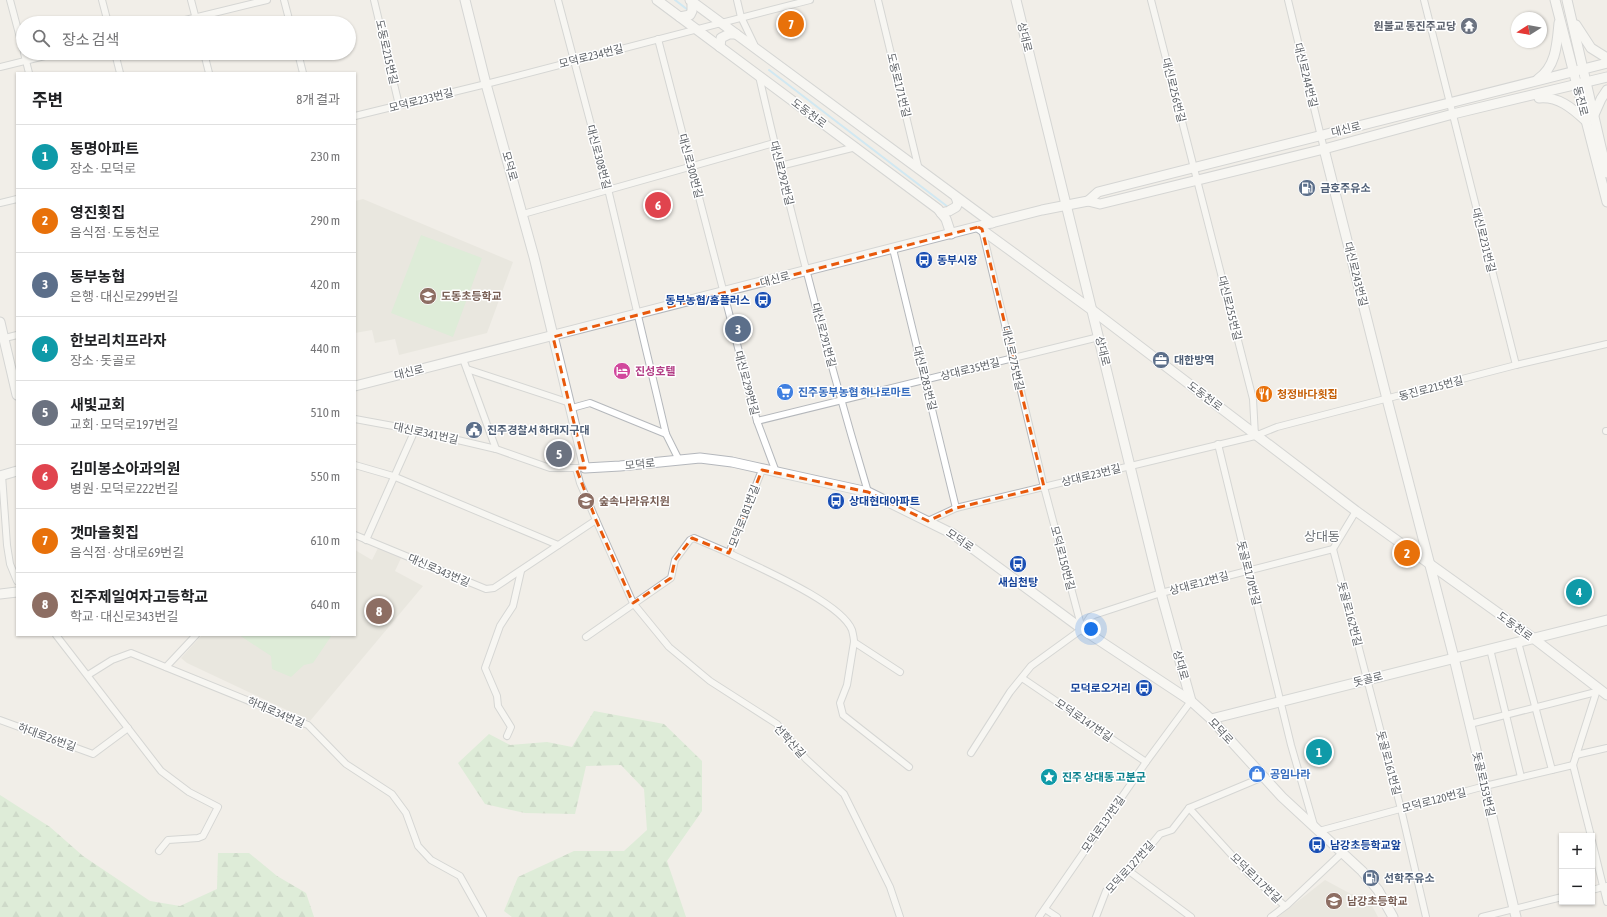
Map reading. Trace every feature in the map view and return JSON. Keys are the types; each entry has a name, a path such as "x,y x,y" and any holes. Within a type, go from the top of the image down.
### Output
{"street":[{"path":"10,0 16,23"},
{"path":"102,0 106,16"},
{"path":"191,0 195,16"},
{"path":"210,16 268,0"},
{"path":"284,0 288,16"},
{"name":"도동로215번길","path":"374,0 399,105"},
{"name":"모덕로","path":"466,0 486,84 523,214 571,405 580,468 620,466 700,458 732,462 762,470 868,492 953,534 1082,629 1191,702 1211,718 1263,777 1362,871 1378,890 1393,917"},
{"name":"대신로308번길","path":"558,0 608,190 666,434 679,460"},
{"name":"도동천로","path":"657,0 856,147 941,213 946,219 951,234"},
{"path":"737,0 741,17 754,44"},
{"name":"모덕로234번길","path":"486,84 808,0"},
{"name":"도동로171번길","path":"878,0 919,170"},
{"name":"상대로","path":"1016,0 1066,206 1100,337 1161,593 1191,702"},
{"name":"대신로256번길","path":"1151,0 1197,180"},
{"name":"대신로244번길","path":"1288,0 1324,149"},
{"name":"대신로231번길","path":"1424,0 1516,365"},
{"name":"동진로","path":"1555,0 1578,71 1590,119 1607,202"},
{"name":"동진로","path":"1567,0 1571,15 1578,71"},
{"path":"680,17 690,15 692,11 691,1"},
{"name":"도동천로","path":"691,1 992,223"},
{"path":"1571,15 1581,34 1592,48 1607,58"},
{"path":"1534,82 1549,70 1554,56 1560,18"},
{"path":"720,47 721,38 725,35 736,34"},
{"name":"대신로300번길","path":"658,39 692,166 723,292"},
{"path":"0,67 30,60"},
{"path":"117,60 120,72"},
{"path":"206,60 209,72"},
{"path":"300,60 303,72"},
{"path":"26,61 29,72"},
{"name":"대신로","path":"1088,201 1098,192 1607,63"},
{"name":"대신로292번길","path":"758,76 806,270"},
{"name":"대신로","path":"356,383 553,337 806,270 980,228 992,223 1088,201 1100,204 1324,149 1453,114 1607,77"},
{"name":"모덕로233번길","path":"356,116 486,84"},
{"path":"1526,97 1559,100 1590,119 1607,90"},
{"name":"동진로","path":"1590,119 1607,173"},
{"path":"523,214 774,143"},
{"path":"780,166 856,147"},
{"name":"대신로243번길","path":"1324,149 1387,399"},
{"name":"대신로255번길","path":"1197,180 1253,399 1255,436"},
{"path":"941,213 956,207 958,203 956,197"},
{"path":"0,203 16,199"},
{"name":"도동천로","path":"980,228 1247,427 1255,436 1431,566 1533,638 1597,690 1607,695"},
{"name":"대신로275번길","path":"980,228 1044,487"},
{"name":"대신로283번길","path":"893,249 956,508"},
{"name":"대신로291번길","path":"806,270 841,401 868,492"},
{"name":"대신로299번길","path":"723,292 757,421 776,472"},
{"path":"0,322 2,339 16,391"},
{"path":"2,339 16,335"},
{"name":"상대로35번길","path":"757,421 1100,337"},
{"name":"동진로215번길","path":"1255,436 1276,427 1516,365 1607,344"},
{"path":"463,359 496,449"},
{"path":"467,369 571,405 590,403 666,434"},
{"path":"1387,399 1454,658"},
{"name":"대신로341번길","path":"356,419 415,430 496,449 550,468 580,468"},
{"path":"366,540 393,476 415,430"},
{"name":"상대로23번길","path":"928,521 956,508 1255,436"},
{"name":"돗골로170번길","path":"1218,444 1281,701"},
{"path":"356,465 393,476 558,545"},
{"name":"선학산길","path":"580,468 580,483 634,603 669,647 710,681 776,724 806,759 844,794 890,887 900,917"},
{"name":"모덕로181번길","path":"634,603 670,578 675,560 690,540 694,538 700,540 729,553 762,470"},
{"path":"16,472 1,476 7,545 10,564 16,579"},
{"name":"모덕로150번길","path":"1044,487 1082,629"},
{"path":"1333,549 1356,511"},
{"name":"대신로343번길","path":"356,535 486,589 494,588 596,520"},
{"name":"상대로12번길","path":"1082,629 1090,617 1094,615 1161,593 1333,549"},
{"name":"돗골로162번길","path":"1333,549 1367,680"},
{"path":"729,553 809,593 839,614 852,629 854,642 847,685 840,703 843,715 909,767"},
{"path":"508,736 511,727 498,706 497,696 485,668 500,626 513,606 521,571"},
{"path":"0,594 16,592"},
{"path":"586,637 634,603"},
{"name":"돗골로","path":"1211,718 1607,620"},
{"path":"971,753 1010,692 1032,666 1082,629"},
{"path":"57,636 161,771 189,792 218,807 203,836 198,838 168,840 160,851"},
{"path":"166,667 195,636"},
{"path":"854,642 900,672"},
{"path":"1518,642 1552,770"},
{"path":"1490,649 1521,777"},
{"name":"하대로34번길","path":"88,675 112,660 131,653 308,725 346,764 392,794 406,813 418,846 431,860 460,876 483,917"},
{"name":"돗골로153번길","path":"1454,658 1515,913"},
{"name":"모덕로147번길","path":"1022,678 1146,762"},
{"name":"돗골로161번길","path":"1367,680 1401,809 1426,917"},
{"path":"1470,724 1597,690"},
{"path":"1590,833 1573,765 1597,690"},
{"path":"1281,701 1291,745 1317,829"},
{"name":"모덕로137번길","path":"1045,909 1146,762 1191,702"},
{"name":"하대로26번길","path":"0,720 93,754 128,728"},
{"path":"1576,756 1607,748"},
{"name":"모덕로120번길","path":"1317,829 1573,765"},
{"name":"모덕로127번길","path":"1096,917 1106,891 1129,871 1160,834 1172,830 1189,808 1263,777"},
{"name":"모덕로117번길","path":"1189,808 1249,874 1285,906"},
{"path":"1595,852 1605,887 1607,902"},
{"name":"모덕로117번길","path":"1271,917 1285,906 1342,853"},
{"path":"1129,871 1191,917"},
{"path":"1595,889 1605,887"},
{"path":"1482,917 1515,913 1559,898"},
{"path":"1039,917 1045,909 1057,917"}],"highlighted area":[{"path":"978,227 982,229 1044,487 956,508 928,521 868,492 762,470 729,553 692,538 675,560 671,578 633,603 596,520 576,468 585,468 553,337"}],"shaded area":[{"name":"도동초등학교","path":"363,199 513,262 487,333 399,355 395,339 375,343 372,330 356,333 356,201"},
{"path":"378,548 403,554 395,571 423,586 310,721 187,663 181,658 201,636 356,636 356,551 372,560"},
{"name":"남강초등학교","path":"1325,880 1351,894 1367,896 1378,917 1278,917"}],"green space":[{"path":"421,235 482,258 453,337 391,313"},
{"path":"241,636 331,636 313,663 304,665 291,677 272,669 271,656"},
{"path":"594,711 664,724 702,761 702,811 667,861 686,917 512,917 504,911 518,877 574,851 624,851 647,830 644,789 621,765 586,766 575,814 525,813 485,804 458,763 489,734 510,745 547,742 572,747"},
{"path":"0,795 50,827 83,856 150,901 180,906 217,889 218,853 249,853 277,876 306,893 314,917 0,917"}],"waterway":[{"path":"675,0 688,10"},
{"path":"769,70 948,207"}],"place":[{"name":"갯마을횟집","path":"791,24"},
{"name":"원불교 동진주교당","path":"1469,26"},
{"name":"금호주유소","path":"1307,188"},
{"name":"김미봉소아과의원","path":"658,205"},
{"name":"동부시장","path":"924,260"},
{"name":"도동초등학교","path":"428,296"},
{"name":"동부농협/홈플러스","path":"763,300"},
{"name":"동부농협","path":"738,329"},
{"name":"대한방역","path":"1161,360"},
{"name":"진성호텔","path":"622,371"},
{"name":"진주동부농협 하나로마트","path":"785,392"},
{"name":"청정바다횟집","path":"1264,394"},
{"name":"진주경찰서 하대지구대","path":"474,430"},
{"name":"새빛교회","path":"559,454"},
{"name":"숲속나라유치원","path":"586,501"},
{"name":"상대현대아파트","path":"836,501"},
{"name":"영진횟집","path":"1407,553"},
{"name":"새심천탕","path":"1018,564"},
{"name":"한보리치프라자","path":"1579,592"},
{"name":"진주제일여자고등학교","path":"379,611"},
{"name":"모덕로오거리","path":"1144,688"},
{"name":"동명아파트","path":"1319,752"},
{"name":"공임나라","path":"1257,774"},
{"name":"진주 상대동 고분군","path":"1049,777"},
{"name":"남강초등학교앞","path":"1317,845"},
{"name":"선학주유소","path":"1371,878"},
{"name":"남강초등학교","path":"1334,901"}],"district":[{"name":"상대동","path":"1322,536"}]}
